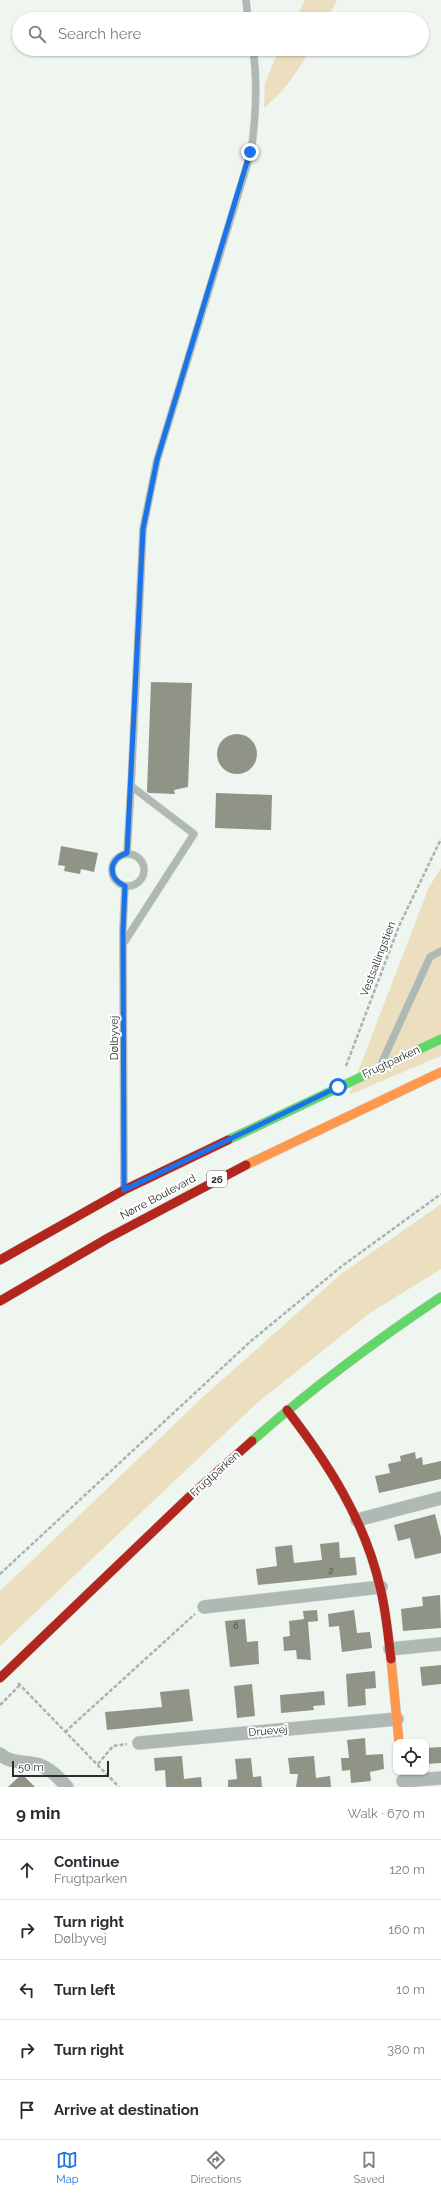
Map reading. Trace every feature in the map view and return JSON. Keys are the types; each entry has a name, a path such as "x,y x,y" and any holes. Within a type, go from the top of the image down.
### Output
{"main road":[{"name":"Frugtparken","path":"0,1260 124,1190 441,1039"},
{"name":"Nørre Boulevard","path":"0,1300 53,1268 176,1199 329,1123 441,1072"},
{"name":"Frugtparken","path":"2,1671 190,1497 287,1410 402,1323 441,1297"},
{"path":"287,1410 319,1451 338,1483 357,1520 370,1552 380,1587 390,1649 399,1739"}],"street":[{"path":"357,1520 441,1498"},
{"path":"204,1607 380,1587"},
{"path":"390,1649 441,1644"},
{"name":"Druevej","path":"140,1743 397,1719"},
{"path":"0,1754 18,1762 40,1765 53,1773 67,1787"},
{"path":"403,1780 441,1778"}],"lane":[{"path":"246,0 247,12"},
{"path":"127,853 143,529 157,460 250,152 256,116 257,76 254,56"},
{"path":"125,941 194,834 131,786"},
{"path":"127,853 136,855 142,862 144,870 141,879 138,882 134,885 125,886 118,883 113,877 111,869 114,861 119,856 127,853"},
{"name":"Dølbyvej","path":"124,1190 125,941 123,930 125,886"},
{"path":"380,1068 430,957 441,951"}],"path":[{"name":"Vestsallingstien","path":"338,1087 399,926 441,839"},
{"path":"0,1574 251,1341 342,1266 441,1194"},
{"path":"65,1732 204,1607"},
{"path":"2,1671 20,1686 119,1787"},
{"path":"0,1705 20,1686"},
{"path":"98,1764 113,1746 140,1743"}],"shaded area":[{"path":"305,0 337,0 331,12 299,12"},
{"path":"276,56 306,56 290,81 264,108 265,83"},
{"path":"441,868 441,1056 349,1095 429,887"},
{"path":"441,1204 441,1269 370,1313 257,1403 0,1646 0,1591 205,1395 341,1274"}],"building":[{"path":"151,682 192,683 188,787 174,790 175,794 147,792"},
{"path":"241,734 248,737 254,743 257,754 256,762 248,771 241,774 233,774 226,771 218,762 217,750 220,743 229,735"},
{"path":"216,793 272,795 271,830 215,828"},
{"path":"61,846 98,853 94,872 81,869 80,874 64,871 65,866 58,865"},
{"path":"415,1452 416,1459 422,1457 423,1465 441,1461 441,1479 379,1493 375,1476 390,1473 388,1464 401,1461 400,1456"},
{"path":"435,1514 441,1537 441,1553 415,1559 410,1538 398,1541 394,1525"},
{"path":"339,1542 340,1558 355,1557 357,1575 258,1585 256,1569 277,1566 275,1547 292,1545 294,1563 322,1560 320,1544"},
{"path":"440,1595 441,1628 403,1631 401,1609 423,1606 422,1597"},
{"path":"317,1610 318,1621 308,1622 311,1660 297,1659 296,1650 284,1651 283,1637 290,1636 289,1621 304,1619 303,1611"},
{"path":"354,1610 357,1633 370,1632 372,1648 342,1652 339,1626 329,1627 328,1614"},
{"path":"245,1619 247,1642 258,1641 259,1664 230,1667 225,1621"},
{"path":"441,1665 441,1684 422,1686 420,1667"},
{"path":"375,1671 376,1688 365,1689 366,1705 348,1707 346,1674"},
{"path":"252,1684 255,1716 237,1718 234,1686"},
{"path":"189,1689 193,1721 107,1730 105,1712 162,1707 160,1692"},
{"path":"324,1691 325,1705 313,1706 314,1710 281,1713 280,1695"},
{"path":"365,1738 366,1755 383,1754 384,1769 370,1772 371,1781 351,1783 350,1770 342,1771 341,1758 349,1758 347,1740"},
{"path":"441,1747 441,1763 429,1764 429,1748"},
{"path":"182,1756 184,1779 201,1777 202,1787 166,1787 165,1770 155,1771 154,1758"},
{"path":"314,1756 316,1778 330,1776 331,1787 296,1787 298,1774 290,1774 288,1758"},
{"path":"251,1758 253,1777 261,1776 262,1787 228,1787 228,1780 237,1779 235,1759"},
{"path":"22,1774 35,1787 8,1787"}],"traffic: fast":[{"path":"228,1140 441,1039"},
{"path":"252,1441 344,1366 441,1297"}],"traffic: slow":[{"path":"246,1165 441,1072"},
{"path":"391,1659 399,1739"}],"traffic: jam":[{"path":"0,1260 124,1190 228,1140"},
{"path":"0,1301 108,1238 246,1165"},
{"path":"287,1410 317,1451 330,1472 355,1516 365,1539 382,1596 391,1659"},
{"path":"0,1678 189,1497 252,1441"}],"route":[{"path":"250,152 157,460 143,529 127,853 119,856 114,861 111,869 113,877 118,883 125,886 123,930 125,941 124,1190 338,1087"}]}
